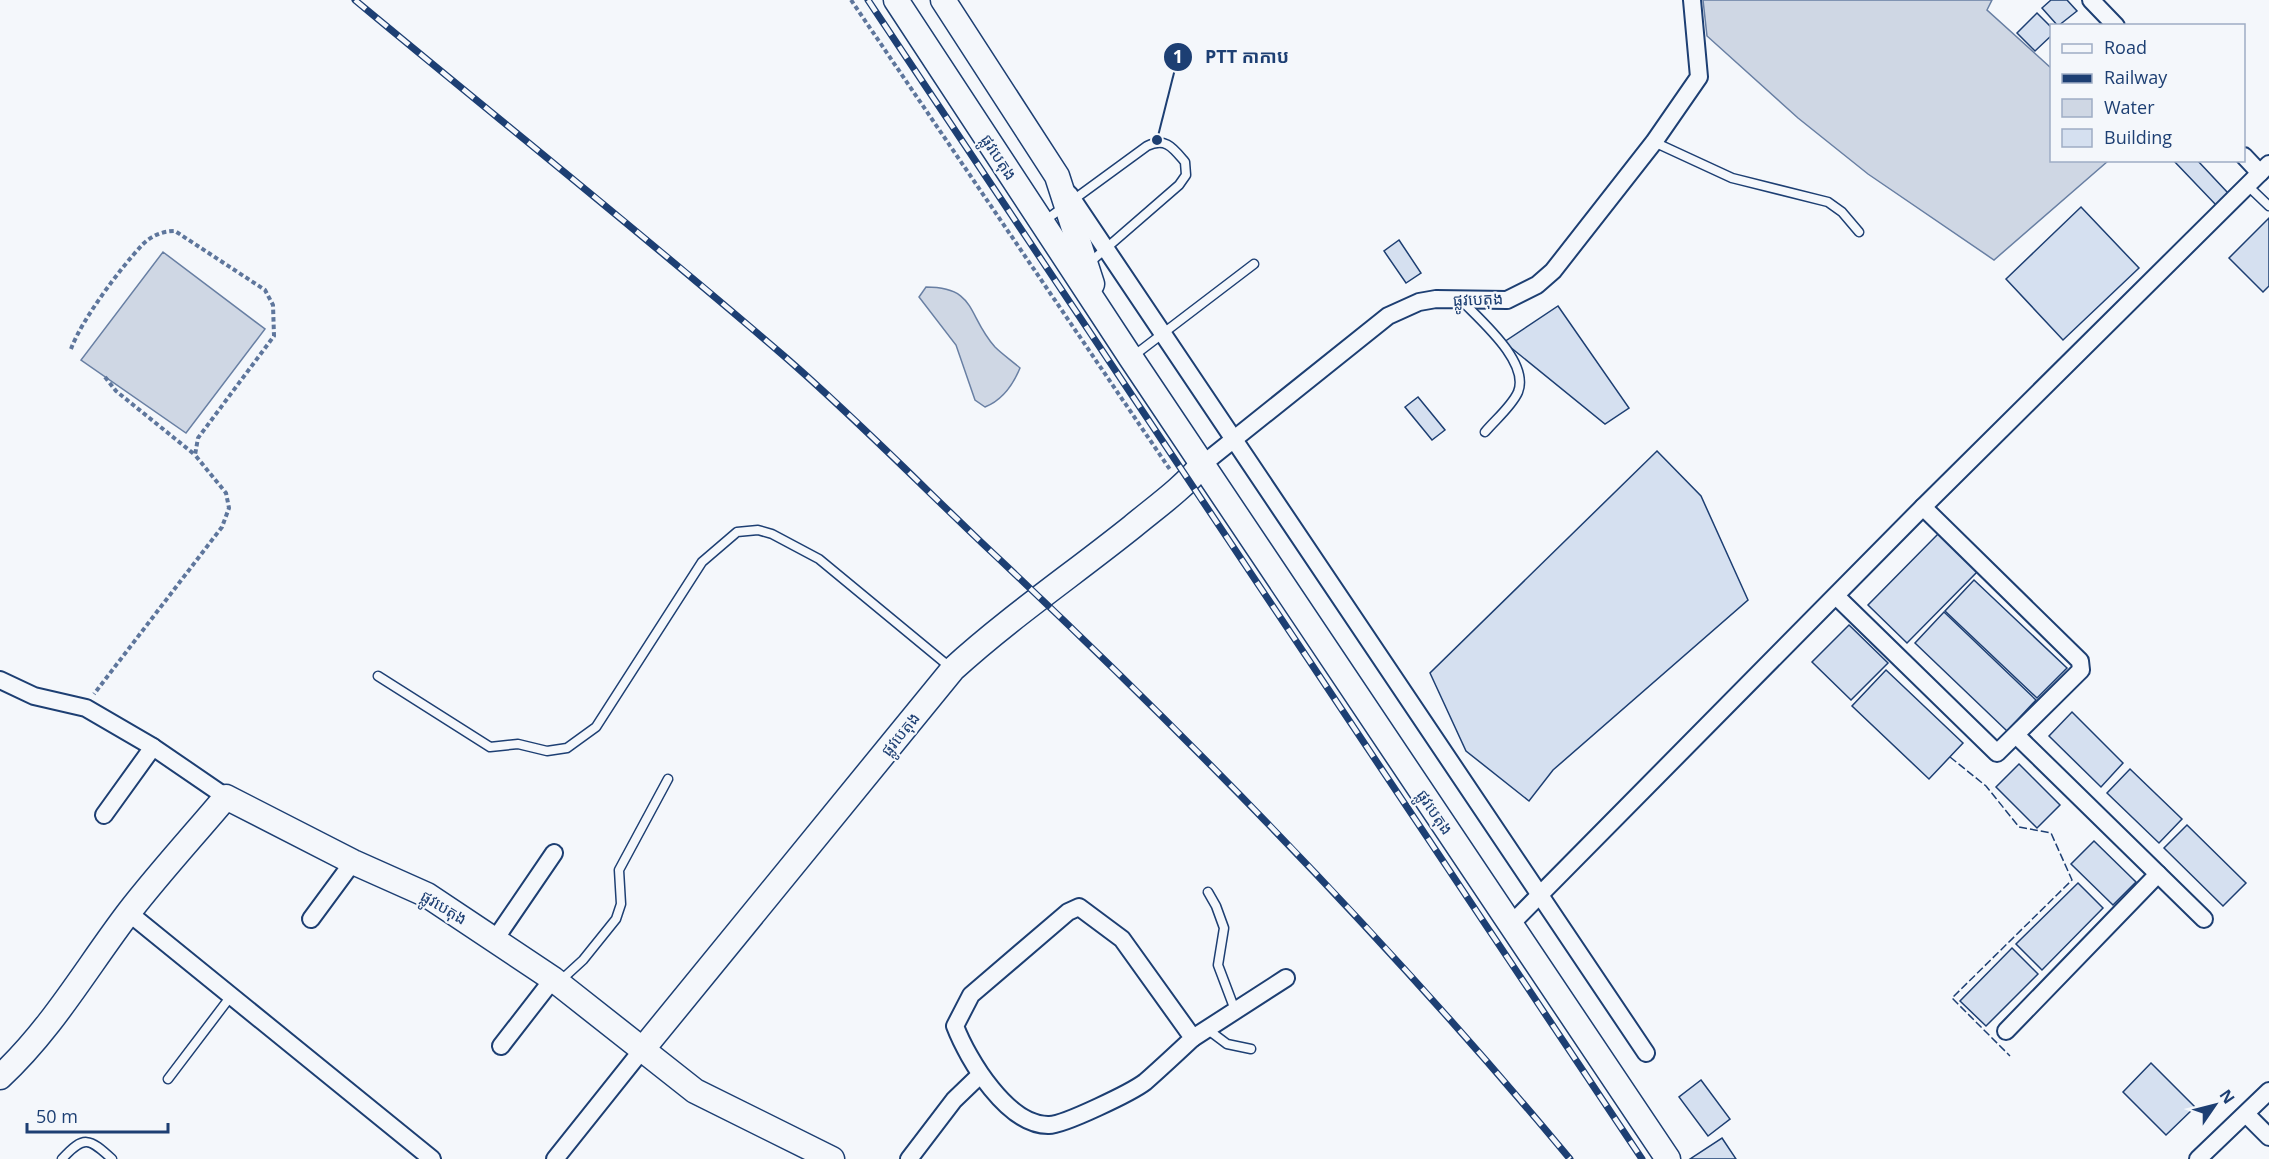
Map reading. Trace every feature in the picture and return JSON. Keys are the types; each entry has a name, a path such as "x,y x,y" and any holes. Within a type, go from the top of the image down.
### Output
{"street":[{"name":"ផ្លូវបេតុង","path":"896,0 1042,222 1081,269 1102,315 1668,1159"},
{"name":"ផ្លូវបេតុង","path":"943,0 1057,176 1070,202 1081,269"},
{"name":"ផ្លូវបេតុង","path":"555,1159 953,669 990,636 1095,557 1182,487 1203,464 1232,439 1388,316 1419,302 1436,299 1507,300 1537,285 1553,271 1654,142 1699,77 1692,0"},
{"path":"2091,0 2114,24"},
{"path":"1510,925 1923,507 2265,169 2245,157"},
{"path":"1070,202 1106,250 1646,1053"},
{"path":"1836,596 1992,750 1997,753 2016,735 2082,665 1923,507"},
{"path":"0,680 34,696 86,708 153,747 226,796 129,913 69,996 0,1077"},
{"path":"2016,735 2204,919"},
{"path":"104,815 153,747"},
{"name":"ផ្លូវបេតុង","path":"226,796 353,862 427,895 496,938 556,981 695,1091 832,1159"},
{"path":"496,938 554,853"},
{"path":"311,919 353,862"},
{"path":"2006,1031 2158,874"},
{"path":"1193,1038 1122,939 1079,907 1068,912 970,995 955,1026 962,1045 980,1075 1017,1114 1034,1124 1050,1125 1064,1122 1143,1083 1193,1038 1286,978"},
{"path":"129,913 432,1159"},
{"path":"501,1046 556,981"},
{"path":"909,1159 954,1100 980,1075"},
{"path":"2198,1159 2269,1091"},
{"path":"2246,1114 2269,1137"}],"lane":[{"path":"1042,222 1157,141 1168,143 1185,162 1186,175 1179,185 1106,250 1081,269"},
{"path":"1654,142 1732,178 1828,202 1842,212 1860,232"},
{"path":"2248,186 2269,206"},
{"path":"1131,358 1254,264"},
{"path":"1461,300 1513,359 1521,378 1518,393 1485,432"},
{"path":"378,676 490,747 518,744 548,751 567,748 596,727 702,562 737,532 759,530 772,534 819,559 953,669"},
{"path":"556,981 583,960 616,919 621,904 619,870 668,779"},
{"path":"1208,892 1224,928 1218,965 1229,988 1235,1010"},
{"path":"168,1079 231,996"},
{"path":"1207,1029 1227,1044 1251,1049"},
{"path":"62,1159 78,1143 86,1141 92,1142 112,1159"}],"path":[{"path":"851,0 1182,487"},
{"path":"71,349 79,328 143,244 163,231 175,231 265,290 273,304 274,336 198,438 195,454"},
{"path":"86,708 101,682 222,527 229,508 226,493 195,454 116,391 105,377"}],"water":[{"path":"1703,0 1992,0 1987,10 2050,67 2050,162 2107,162 1994,260 1868,174 1798,118 1707,36"},
{"path":"163,252 265,329 186,433 81,360"},
{"path":"926,287 942,288 963,298 986,336 995,347 1020,368 1007,391 991,404 985,407 975,400 956,345 919,297"}],"building":[{"path":"2051,0 2067,0 2077,11 2061,24 2056,24 2042,8"},
{"path":"2037,13 2050,26 2050,37 2035,51 2017,33"},
{"path":"2175,162 2199,162 2228,193 2216,205"},
{"path":"2081,207 2139,268 2063,340 2006,279"},
{"path":"2269,218 2269,286 2263,292 2229,258"},
{"path":"1399,240 1421,273 1406,283 1384,251"},
{"path":"1558,306 1629,408 1605,424 1504,342"},
{"path":"1418,397 1445,430 1432,440 1405,407"},
{"path":"1657,451 1701,496 1748,600 1553,770 1529,801 1466,751 1430,673"},
{"path":"1938,534 1977,572 1907,643 1868,605"},
{"path":"1974,580 2067,668 2037,698 1945,611"},
{"path":"1944,612 2036,700 2007,731 1915,643"},
{"path":"1849,625 1888,663 1851,700 1812,662"},
{"path":"1886,670 1963,743 1929,779 1852,706"},
{"path":"2072,712 2123,763 2101,787 2049,736"},
{"path":"2019,764 2060,805 2037,828 1996,787"},
{"path":"2130,769 2182,819 2159,843 2107,793"},
{"path":"2187,825 2246,883 2223,906 2164,848"},
{"path":"2094,841 2136,882 2113,905 2071,864"},
{"path":"2078,883 2103,908 2042,970 2016,944"},
{"path":"2012,948 2038,974 1986,1026 1960,1001"},
{"path":"2151,1063 2195,1107 2166,1135 2123,1092"},
{"path":"1701,1080 1730,1119 1708,1136 1679,1097"},
{"path":"1722,1138 1736,1159 1690,1159"}],"railway":[{"path":"355,0 731,311 859,424 1135,689 1285,841 1430,997 1570,1159"},
{"path":"868,0 1642,1159"}],"fence":[{"path":"1950,757 1986,786 2019,827 2051,833 2072,880 1952,998 2010,1056"}],"place":[{"name":"PTT កាកាប","path":"1157,140"}]}
